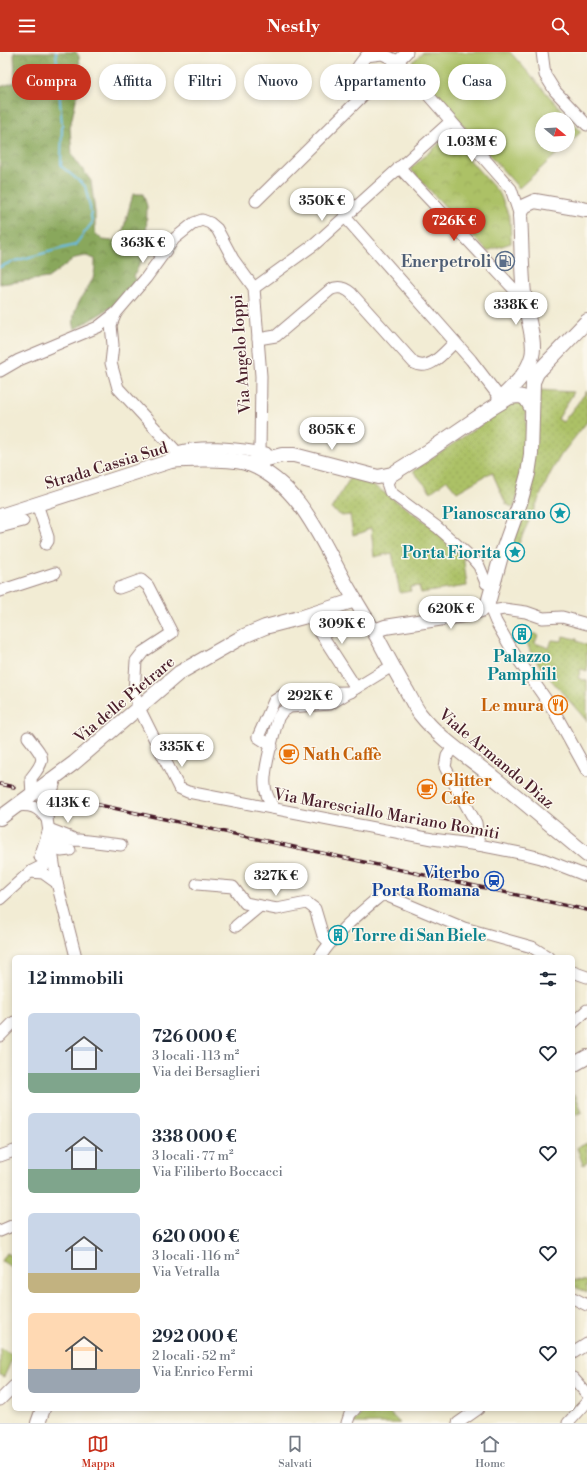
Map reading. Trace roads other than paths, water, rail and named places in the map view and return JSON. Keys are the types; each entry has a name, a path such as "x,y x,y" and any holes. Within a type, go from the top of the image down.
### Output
{"main road":[{"path":"490,409 527,371 533,355 533,345 524,301 520,216 524,206 535,201 587,210"},
{"path":"374,631 398,625 470,614 490,607 493,586 501,556 520,503 528,474 531,454 533,382 537,373 587,321"},
{"path":"533,345 538,352 545,354 560,348"},
{"path":"248,464 282,455 294,455 326,462 378,477 392,474 510,397 518,396 527,400 532,409"},
{"path":"281,484 276,477 274,470 276,462 282,455"},
{"name":"Strada Cassia Sud","path":"0,516 177,456 248,464"},
{"name":"Viale Armando Diaz","path":"248,464 267,473 281,484 308,515 420,714 434,730 453,747 523,801 587,855"},
{"name":"Via delle Pietrare","path":"0,818 56,777 179,673 244,636 265,627 355,600"},
{"path":"575,1064 587,1057"},
{"path":"38,1423 42,1411"}],"street":[{"path":"398,62 407,52"},
{"path":"542,52 545,75 548,80 555,91 587,125"},
{"path":"360,64 366,56 382,53 398,62 510,189 523,198 535,201"},
{"path":"256,201 358,100"},
{"path":"254,288 314,244 451,121"},
{"path":"400,167 524,301"},
{"path":"510,189 520,216"},
{"path":"345,217 455,342 500,398"},
{"name":"Via Angelo Ioppi","path":"0,371 20,360 98,327 116,313 146,278 174,240 188,227 202,220 210,223 217,229 233,259 254,288 261,376 260,452"},
{"path":"258,339 276,336 330,290 340,287 345,288 351,293 418,366 430,364 455,342"},
{"path":"116,313 111,326 113,345 110,364 118,388 177,456 206,448 233,449 282,455"},
{"path":"392,474 387,483 390,492 437,527 472,558 478,566 486,583 493,586"},
{"path":"37,504 48,537 46,544"},
{"path":"0,527 23,521"},
{"path":"0,591 55,573"},
{"path":"119,588 141,580 148,586 172,633 143,652 136,662 134,692 139,708"},
{"path":"587,624 562,617 543,618 526,612 490,607 496,622 515,655 554,711 587,771"},
{"path":"308,615 354,690"},
{"path":"274,808 264,785 278,718 282,712 290,707 330,704 392,666"},
{"path":"272,746 258,737 274,701 286,693 354,690"},
{"name":"Via Maresciallo Mariano Romiti","path":"139,708 179,788 188,792 432,839 479,845 541,858 587,876"},
{"path":"28,737 42,756 43,760 39,768 30,778 46,816 57,883 76,955"},
{"path":"453,747 447,756 445,767 476,823 479,845"},
{"path":"0,899 30,872 40,857 46,816 56,777"},
{"path":"15,807 27,804 79,840"},
{"path":"57,883 61,864 79,840"},
{"path":"30,872 46,864 58,841 79,840 122,845"},
{"path":"40,857 52,851 70,850"},
{"path":"30,872 43,873 57,883"},
{"path":"197,884 233,887 246,903 260,906 277,909 308,904 314,909 323,936 330,942"},
{"path":"321,955 330,942 351,922 380,896 385,895 464,928 532,947 545,955"},
{"path":"236,926 260,906"},
{"path":"68,955 72,940"},
{"path":"575,973 587,977"},
{"path":"575,1021 587,1010"},
{"path":"0,1036 12,1024"},
{"path":"0,1156 12,1152"},
{"path":"0,1231 12,1226"},
{"path":"575,1299 586,1305"},
{"path":"575,1352 587,1344"},
{"path":"575,1380 587,1394"},
{"path":"0,1400 12,1388"},
{"path":"568,1423 587,1402"},
{"path":"347,1423 350,1414 353,1411"},
{"path":"458,1423 475,1411"}],"waterway":[{"path":"0,267 11,262 75,245 92,223 85,186 61,166 62,125 56,52"}],"railway":[{"path":"0,784 14,787"},
{"path":"62,797 587,910"}],"place":[{"name":"Enerpetroli","path":"505,261"},
{"name":"Pianoscarano","path":"560,513"},
{"name":"Porta Fiorita","path":"515,552"},
{"name":"Palazzo Pamphili","path":"522,634"},
{"name":"Le mura","path":"558,705"},
{"name":"Nath Caffè","path":"289,754"},
{"name":"Glitter Cafe","path":"427,789"},
{"name":"Viterbo Porta Romana","path":"494,881"},
{"name":"Torre di San Biele","path":"338,935"}]}
